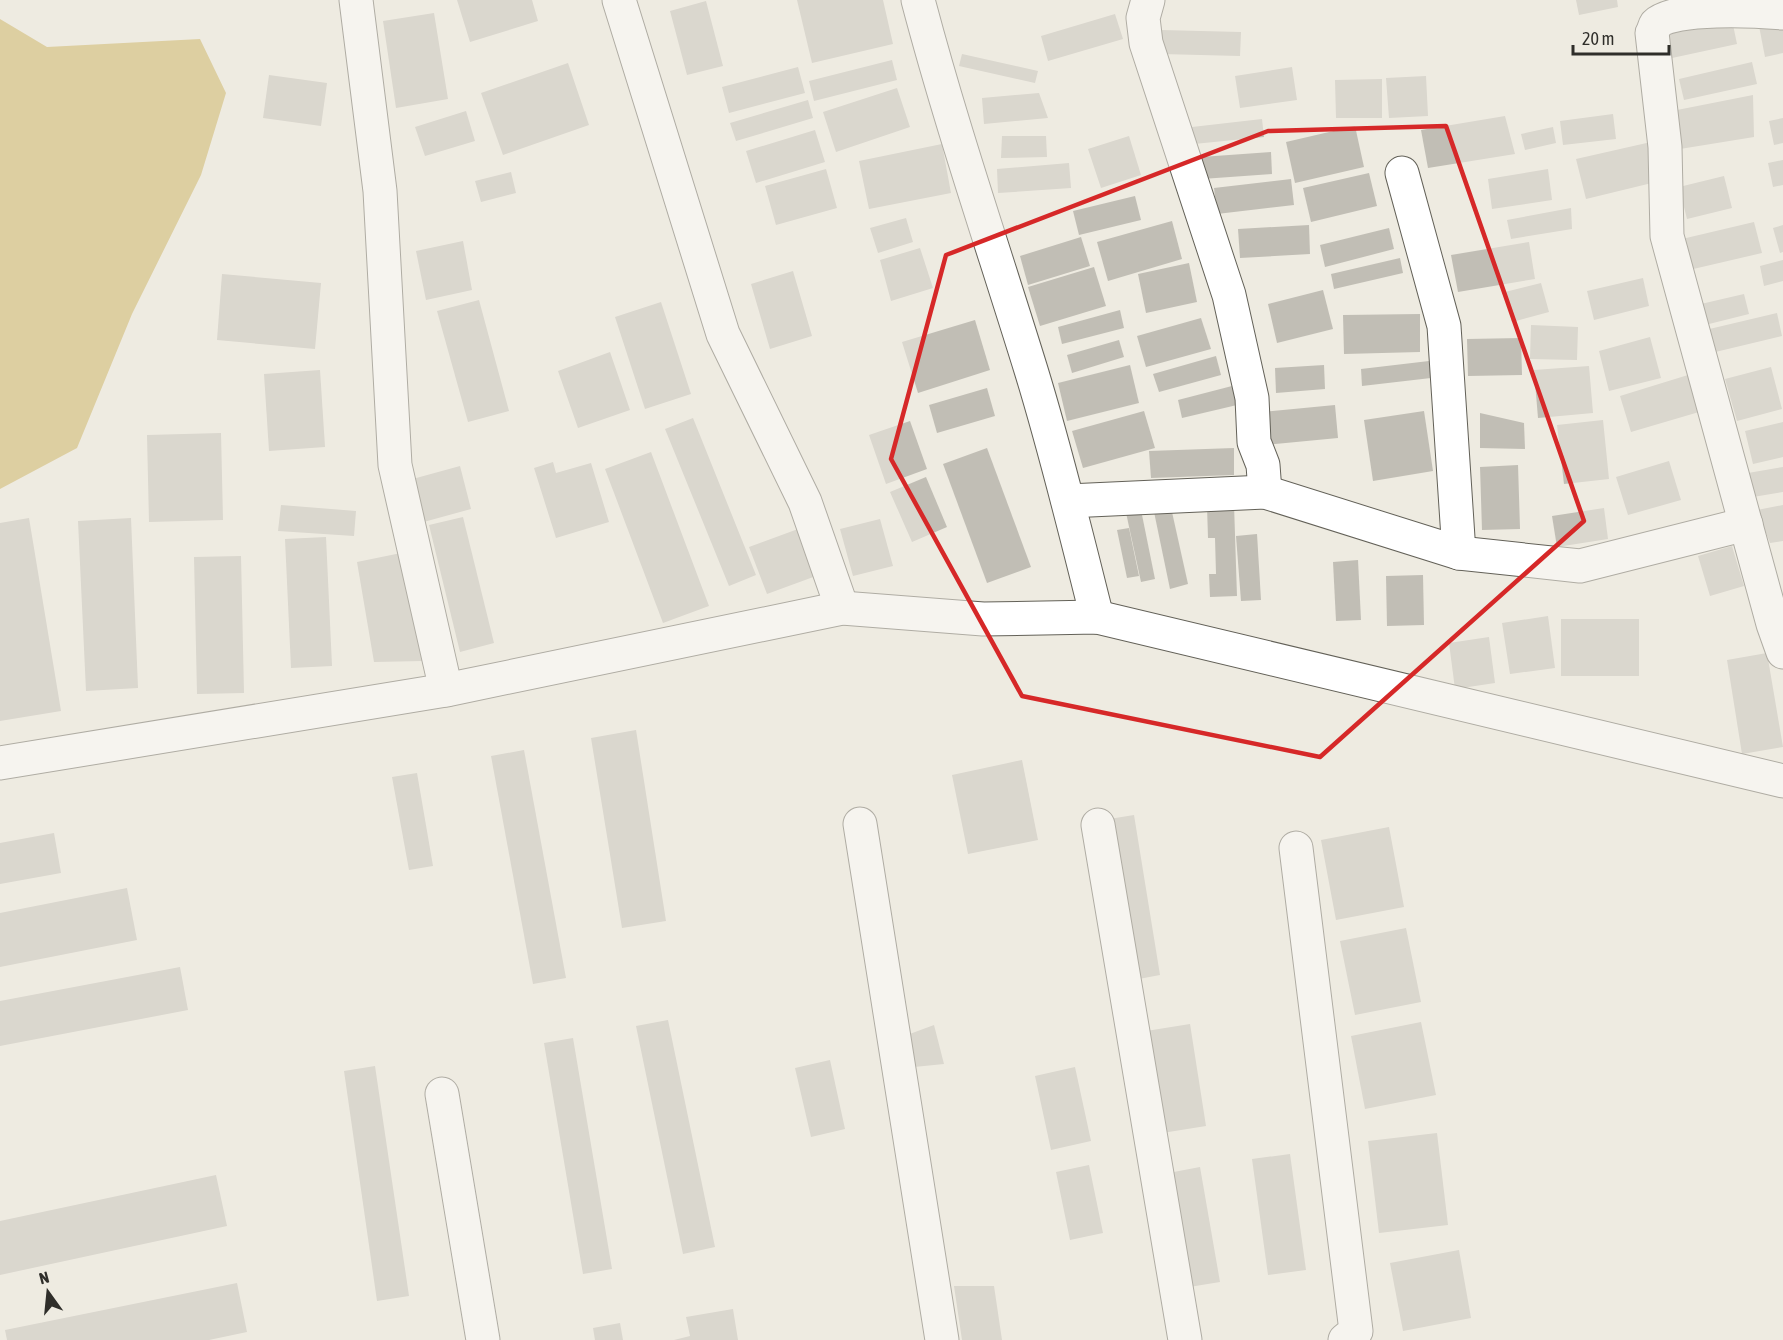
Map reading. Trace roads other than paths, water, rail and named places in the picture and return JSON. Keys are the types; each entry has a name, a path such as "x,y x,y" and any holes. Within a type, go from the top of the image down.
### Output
{"street":[{"path":"356,0 380,191 395,465 446,690"},
{"path":"619,0 723,334 805,502 842,608"},
{"path":"918,0 939,76 1032,372 1097,616"},
{"path":"1148,0 1143,18 1146,43 1229,295 1252,398 1254,442 1263,465 1265,492"},
{"path":"1783,13 1722,11 1673,16 1657,24 1652,33 1665,147 1667,236 1773,624 1783,652"},
{"path":"1402,173 1444,326 1459,553"},
{"path":"1068,501 1265,492 1459,553 1580,566 1746,524"},
{"path":"0,763 446,690 842,608 983,620 1097,616 1783,781"},
{"path":"860,824 942,1340"},
{"path":"1098,825 1185,1340"},
{"path":"1296,848 1356,1331 1345,1340"},
{"path":"442,1094 483,1340"}]}
